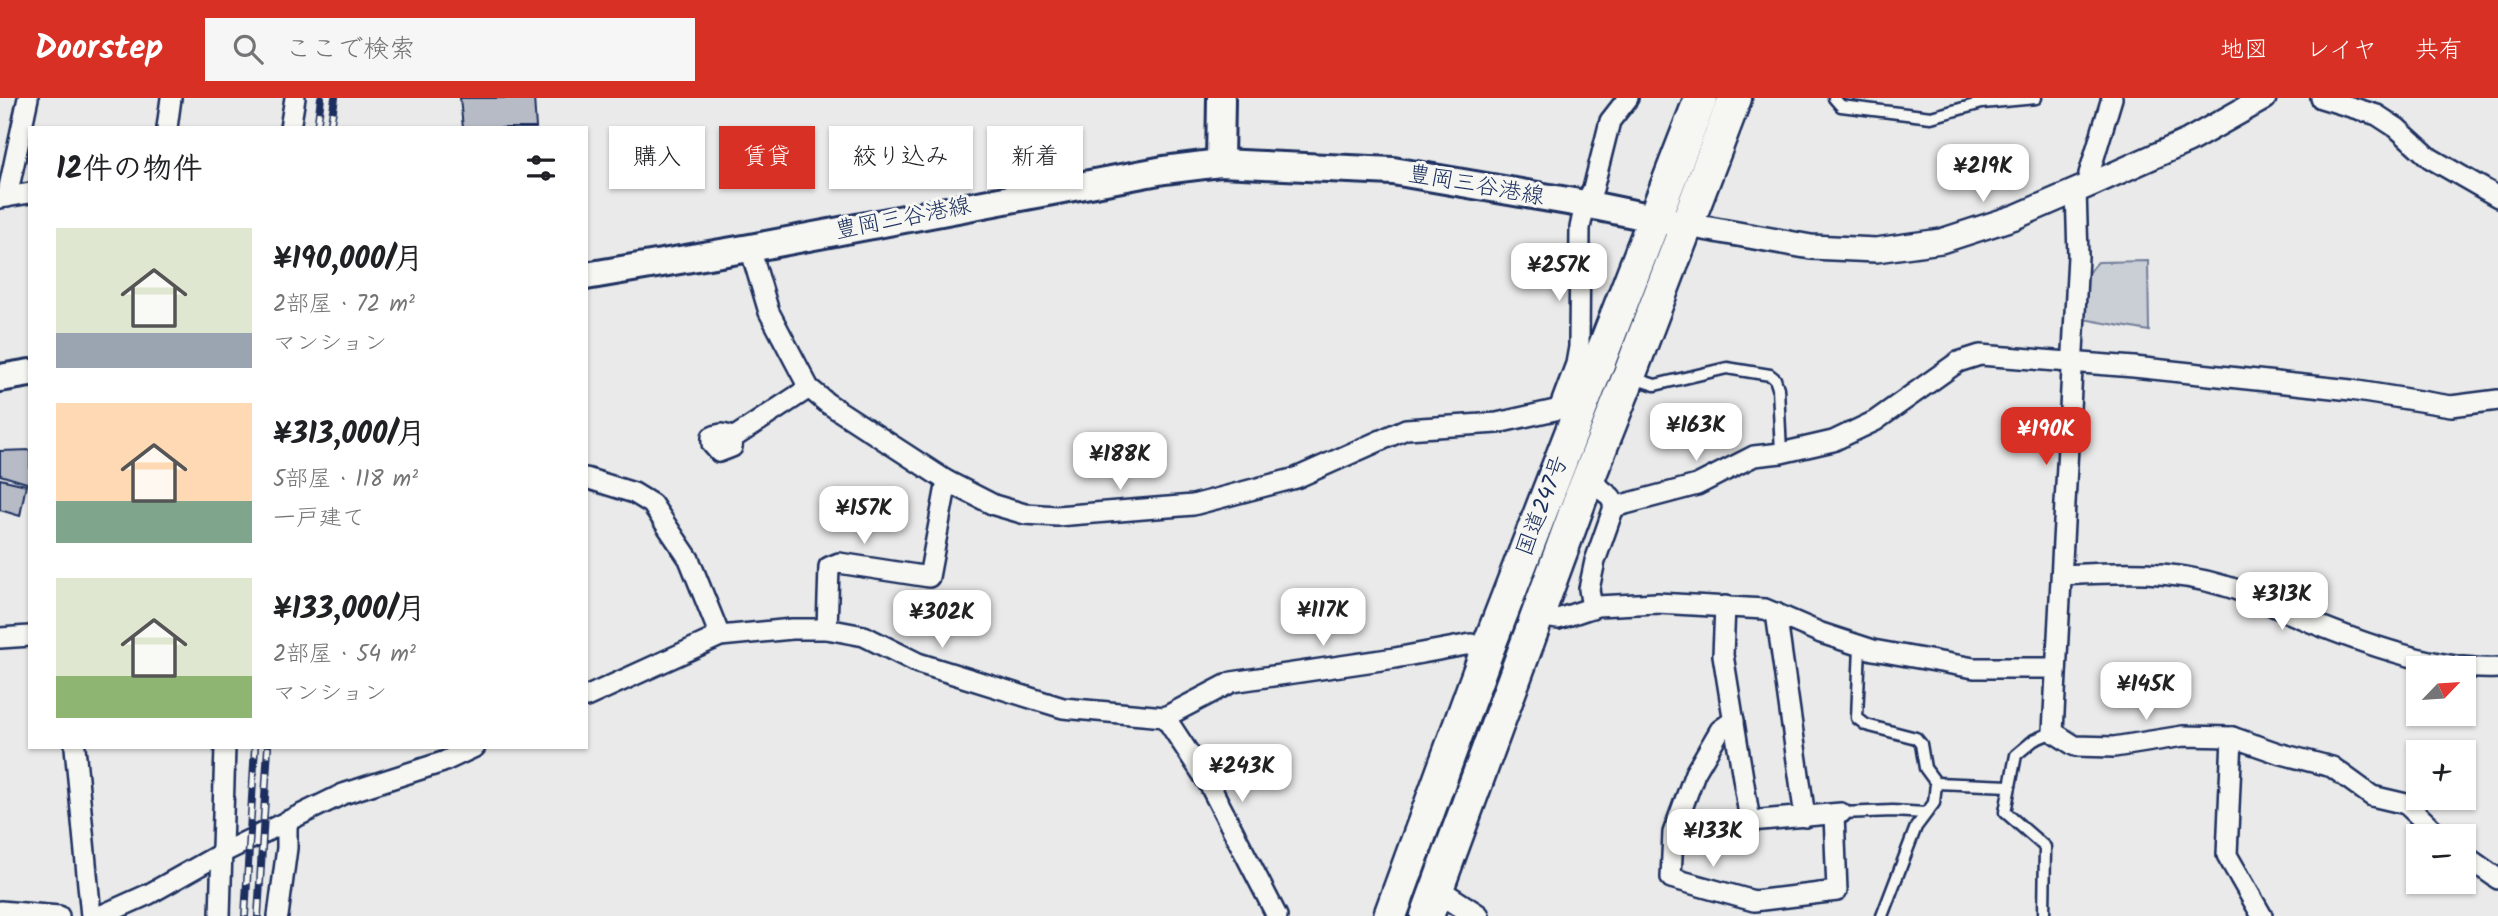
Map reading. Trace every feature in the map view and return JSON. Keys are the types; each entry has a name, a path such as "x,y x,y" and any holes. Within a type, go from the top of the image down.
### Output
{"highway":[{"name":"国道247号","path":"1390,916 1486,653 1571,407 1653,218 1701,98"},
{"name":"国道247号","path":"1432,903 1588,479 1735,98"}],"main road":[{"path":"1220,163 1221,98"},
{"name":"豊岡三谷港線","path":"588,276 1164,170 1220,163 1393,171 1585,204 1687,225"},
{"path":"0,378 28,373"}],"street":[{"path":"28,98 3,198 28,193"},
{"path":"167,126 171,98"},
{"path":"290,126 295,98"},
{"path":"750,248 769,312 809,388 827,403 947,481 994,505 1025,514 1090,515 1193,505 1296,478 1406,429 1497,423 1571,407 1579,347 1580,228 1610,121 1628,98"},
{"path":"2112,98 2085,186 2078,256 2053,733 2075,746 2088,747 2115,747 2183,736 2232,737 2278,753 2332,767 2372,796 2406,804 2427,824"},
{"path":"1687,225 1811,247 1876,250 1941,241 2015,217 2188,141 2264,98"},
{"path":"2321,98 2376,115 2397,128 2430,158 2498,197"},
{"path":"1614,507 1697,485 1754,456 1833,441 1875,421 1958,362 1980,355 2351,390 2451,406 2498,400"},
{"path":"733,438 809,388"},
{"path":"588,479 634,493 652,504 689,559 720,636"},
{"path":"1588,479 1611,497 1614,507 1595,561 1589,589 1592,608"},
{"path":"827,629 829,567 839,563 929,577 947,481"},
{"path":"2062,575 2141,571 2182,575 2228,586 2349,636 2434,662 2483,669 2498,668"},
{"path":"1538,616 1558,619 1592,608 1657,603 1765,609 1821,633 1873,650 1974,668 2056,668"},
{"path":"1725,606 1723,655 1734,720 1750,821 1837,814 1837,891 1754,901 1671,878 1673,833 1695,774 1720,730 1734,720"},
{"path":"1776,613 1805,817"},
{"path":"588,696 720,636 792,629 827,629 864,636 918,663 1063,708 1166,717 1232,682 1471,644 1486,653"},
{"path":"0,638 28,636"},
{"path":"1166,717 1209,784 1277,916"},
{"path":"2232,737 2227,855 2262,916"},
{"path":"75,749 91,916"},
{"path":"220,916 225,749"},
{"path":"100,916 149,894 222,853 343,794 443,762 471,749"},
{"path":"278,916 287,848 287,821"},
{"path":"2476,863 2498,878"},
{"path":"1432,903 1477,916"},
{"path":"0,911 59,916"}],"lane":[{"path":"1834,98 1841,106 1931,117 1982,103 2036,98"},
{"path":"1629,376 1655,385 1727,368 1770,375 1778,387 1781,453"},
{"path":"1860,646 1857,718 1866,724 1916,738 1921,744 1925,768 1936,783 1934,803 1916,827 1882,916"},
{"path":"2044,916 2045,847 2006,812 2016,755 2034,740 2053,733"},
{"path":"1936,783 2010,786"},
{"path":"1837,814 1893,811 1925,813"}],"shaded area":[{"path":"2148,261 2149,331 2083,319 2083,278 2098,262"}],"building":[{"path":"460,98 534,98 536,126 463,126"},
{"path":"28,450 28,483 0,475 0,451"},
{"path":"0,479 26,485 20,516 0,510"}],"railway":[{"path":"317,126 321,98"},
{"path":"330,126 335,98"},
{"path":"245,916 255,749"},
{"path":"258,916 268,749"}]}
